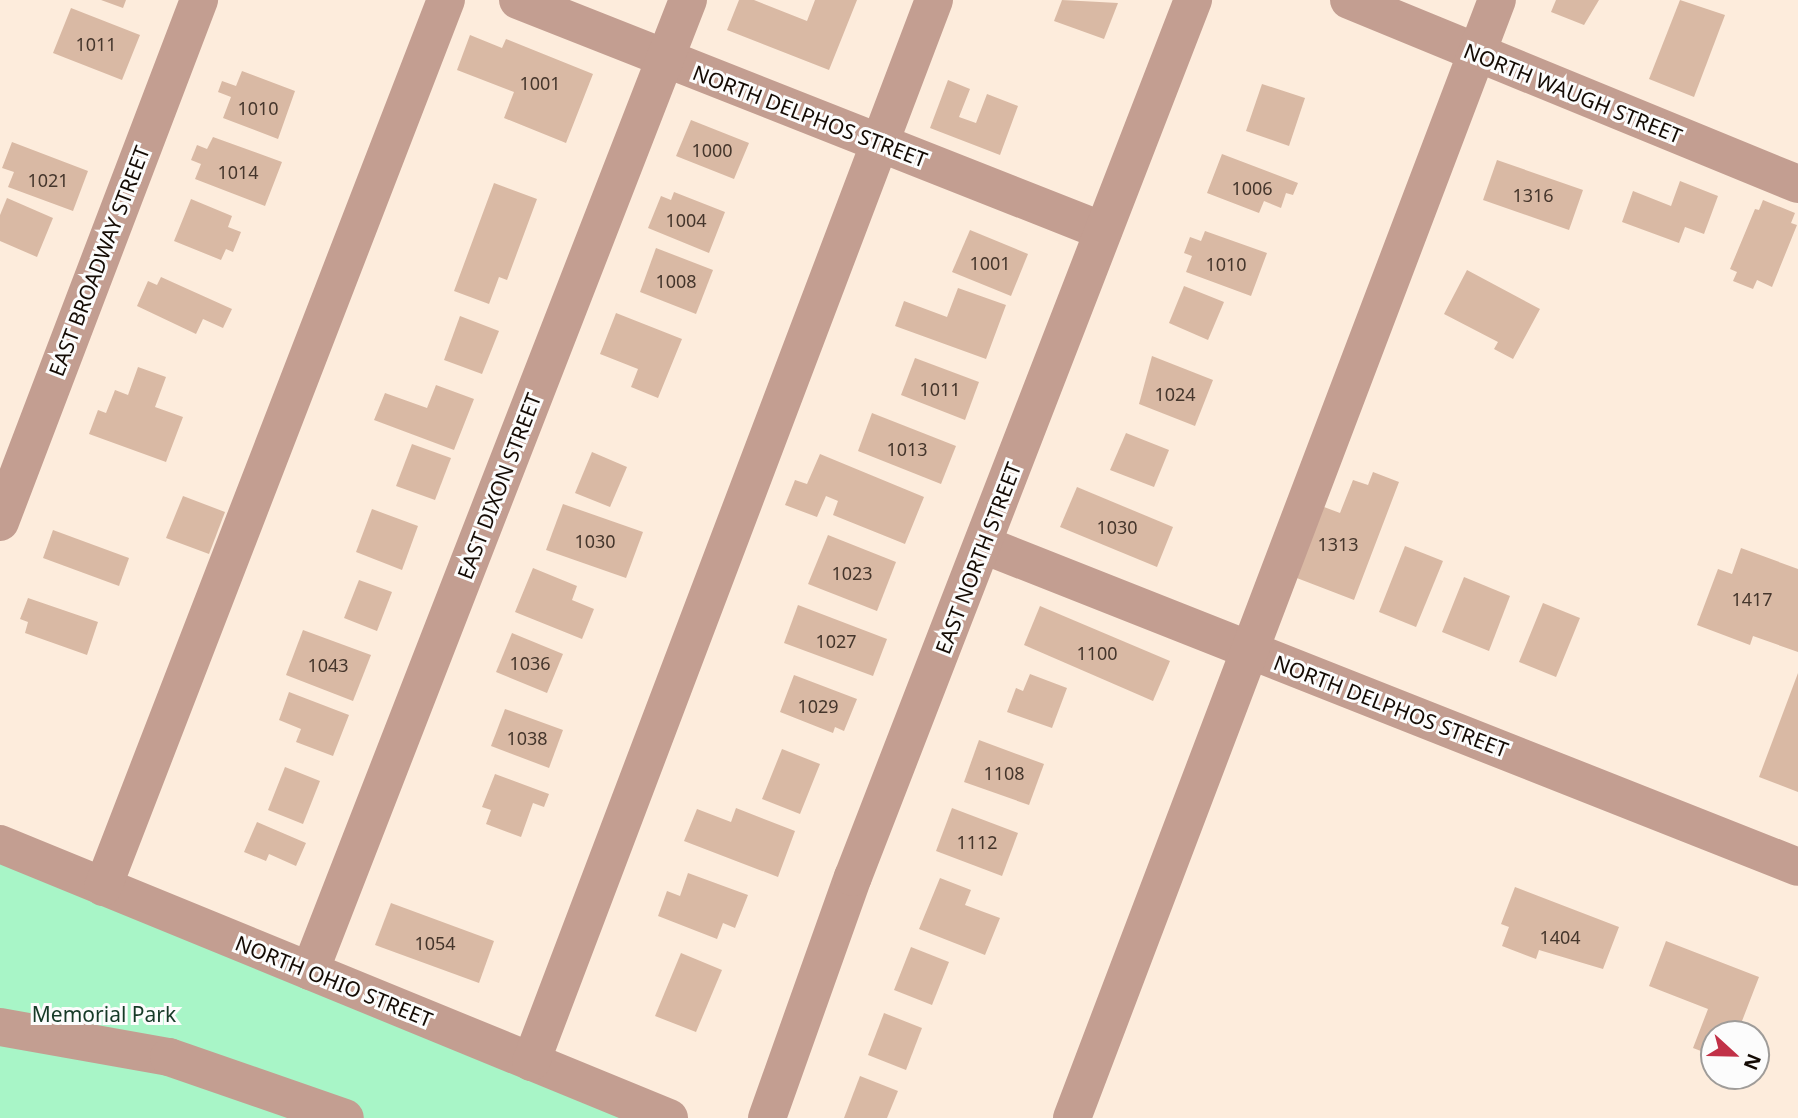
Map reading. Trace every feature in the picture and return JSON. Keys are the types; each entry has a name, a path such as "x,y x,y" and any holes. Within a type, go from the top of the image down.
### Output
{"street":[{"name":"EAST BROADWAY STREET","path":"0,522 199,0"},
{"path":"103,887 446,0"},
{"name":"NORTH DELPHOS STREET","path":"518,0 1103,231"},
{"name":"EAST DIXON STREET","path":"310,971 688,0"},
{"path":"531,1062 934,0"},
{"name":"EAST NORTH STREET","path":"767,1118 853,877 984,545 1193,0"},
{"name":"NORTH WAUGH STREET","path":"1349,0 1798,184"},
{"path":"1072,1118 1497,0"},
{"name":"NORTH DELPHOS STREET","path":"984,545 1798,867"},
{"name":"NORTH OHIO STREET","path":"0,844 668,1118"},
{"path":"0,1027 169,1057 345,1118"}],"green space":[{"name":"Memorial Park","path":"0,859 625,1118 0,1118"}],"building":[{"path":"101,0 126,0 123,8"},
{"path":"739,0 754,0 807,21 815,0 857,0 829,70 727,30"},
{"path":"1062,0 1118,3 1104,39 1054,21"},
{"path":"1556,0 1599,0 1584,25 1551,12"},
{"path":"1680,0 1725,15 1694,97 1649,79"},
{"path":"71,8 140,35 122,80 53,53"},
{"path":"470,35 502,48 506,39 593,74 566,143 504,118 514,92 457,70"},
{"path":"242,71 295,91 278,139 223,118 231,97 218,92 222,81 236,86"},
{"path":"948,80 970,89 959,117 976,123 987,94 1018,106 1000,155 930,128"},
{"path":"1262,84 1305,98 1289,146 1246,131"},
{"path":"691,120 749,143 734,179 676,156"},
{"path":"213,137 282,162 265,206 195,179 201,164 191,160 197,145 207,149"},
{"path":"12,142 88,171 73,211 8,187 14,172 2,168"},
{"path":"1222,154 1298,183 1293,195 1286,193 1281,208 1264,201 1259,213 1207,193"},
{"path":"1497,160 1583,190 1569,230 1483,200"},
{"path":"1680,181 1718,196 1704,234 1685,227 1679,243 1622,222 1633,191 1671,206"},
{"path":"494,183 537,199 507,280 499,277 489,304 454,291"},
{"path":"674,192 725,212 709,253 648,228 661,196 671,200"},
{"path":"7,198 53,218 37,257 0,241 0,215"},
{"path":"191,199 232,216 228,227 241,232 233,252 226,249 221,260 174,241"},
{"path":"1763,200 1795,213 1791,223 1797,225 1772,287 1757,280 1753,289 1733,281 1737,272 1730,269 1755,209 1759,210"},
{"path":"970,230 1028,254 1011,296 952,272"},
{"path":"1205,231 1267,253 1251,296 1186,272 1192,256 1184,253 1190,237 1201,241"},
{"path":"656,248 713,270 696,314 640,292"},
{"path":"1467,270 1540,309 1513,359 1494,349 1498,342 1444,314"},
{"path":"161,277 232,309 223,328 203,319 196,334 137,306 148,281 157,285"},
{"path":"1184,286 1224,302 1208,340 1169,323"},
{"path":"958,288 1006,305 986,359 895,326 904,301 947,317"},
{"path":"616,313 682,339 658,398 631,387 638,369 600,354"},
{"path":"460,316 499,331 482,374 444,360"},
{"path":"1152,356 1213,380 1195,426 1139,404"},
{"path":"915,358 979,382 965,420 901,395"},
{"path":"138,367 166,377 155,407 183,417 166,462 89,434 98,410 106,413 115,390 128,395"},
{"path":"436,385 474,399 454,450 374,420 385,393 427,408"},
{"path":"872,413 956,446 941,484 858,451"},
{"path":"1126,433 1169,450 1154,487 1110,470"},
{"path":"412,444 451,458 435,500 396,486"},
{"path":"592,452 627,467 610,507 575,493"},
{"path":"820,454 924,497 905,544 833,515 838,501 826,496 817,517 785,505 795,480 807,484"},
{"path":"1373,472 1399,482 1354,600 1289,575 1316,504 1340,513 1353,480 1368,485"},
{"path":"1077,487 1173,527 1157,567 1060,527"},
{"path":"183,496 225,512 209,554 166,538"},
{"path":"563,504 643,532 626,578 546,550"},
{"path":"372,509 418,526 402,570 356,552"},
{"path":"53,530 129,558 119,586 43,558"},
{"path":"828,535 896,562 877,611 808,584"},
{"path":"1405,546 1443,561 1416,627 1379,612"},
{"path":"1741,548 1798,569 1798,652 1753,636 1750,645 1697,625 1718,569 1732,574"},
{"path":"533,568 577,586 572,600 594,609 582,639 515,612"},
{"path":"1464,577 1510,596 1489,651 1442,632"},
{"path":"359,580 392,592 377,631 344,618"},
{"path":"28,598 98,622 87,655 25,633 28,622 20,619"},
{"path":"1543,603 1580,618 1556,677 1519,662"},
{"path":"798,605 887,639 873,676 784,643"},
{"path":"1040,606 1170,661 1153,701 1024,645"},
{"path":"303,630 371,655 353,701 286,675"},
{"path":"512,633 563,654 547,693 496,672"},
{"path":"1798,673 1798,792 1759,777"},
{"path":"1030,674 1067,688 1052,728 1007,712 1016,688 1023,691"},
{"path":"794,675 857,699 844,731 835,727 833,733 780,712"},
{"path":"289,692 349,715 333,756 296,742 301,729 279,720"},
{"path":"505,709 563,730 549,768 491,746"},
{"path":"979,740 1044,764 1029,805 964,782"},
{"path":"782,749 820,764 800,814 762,799"},
{"path":"285,767 320,781 303,824 268,810"},
{"path":"495,774 549,794 544,807 533,803 521,837 486,824 491,810 482,807"},
{"path":"736,808 795,831 778,877 684,841 697,809 731,822"},
{"path":"952,808 1018,833 1002,876 936,851"},
{"path":"257,822 306,843 296,866 269,854 266,861 244,852"},
{"path":"688,873 748,895 735,928 723,923 717,939 658,916 667,891 680,896"},
{"path":"940,878 971,890 965,905 1000,918 985,955 919,929"},
{"path":"1515,887 1619,927 1603,969 1539,950 1536,959 1502,946 1509,927 1501,924"},
{"path":"391,903 494,941 479,983 375,945"},
{"path":"1666,941 1759,977 1742,1020 1704,1020 1708,1009 1649,986"},
{"path":"911,947 949,962 932,1005 894,990"},
{"path":"681,953 722,970 696,1032 655,1016"},
{"path":"884,1013 922,1028 906,1070 868,1055"},
{"path":"1700,1030 1700,1051 1693,1048"},
{"path":"860,1076 898,1091 887,1118 844,1118"}]}
